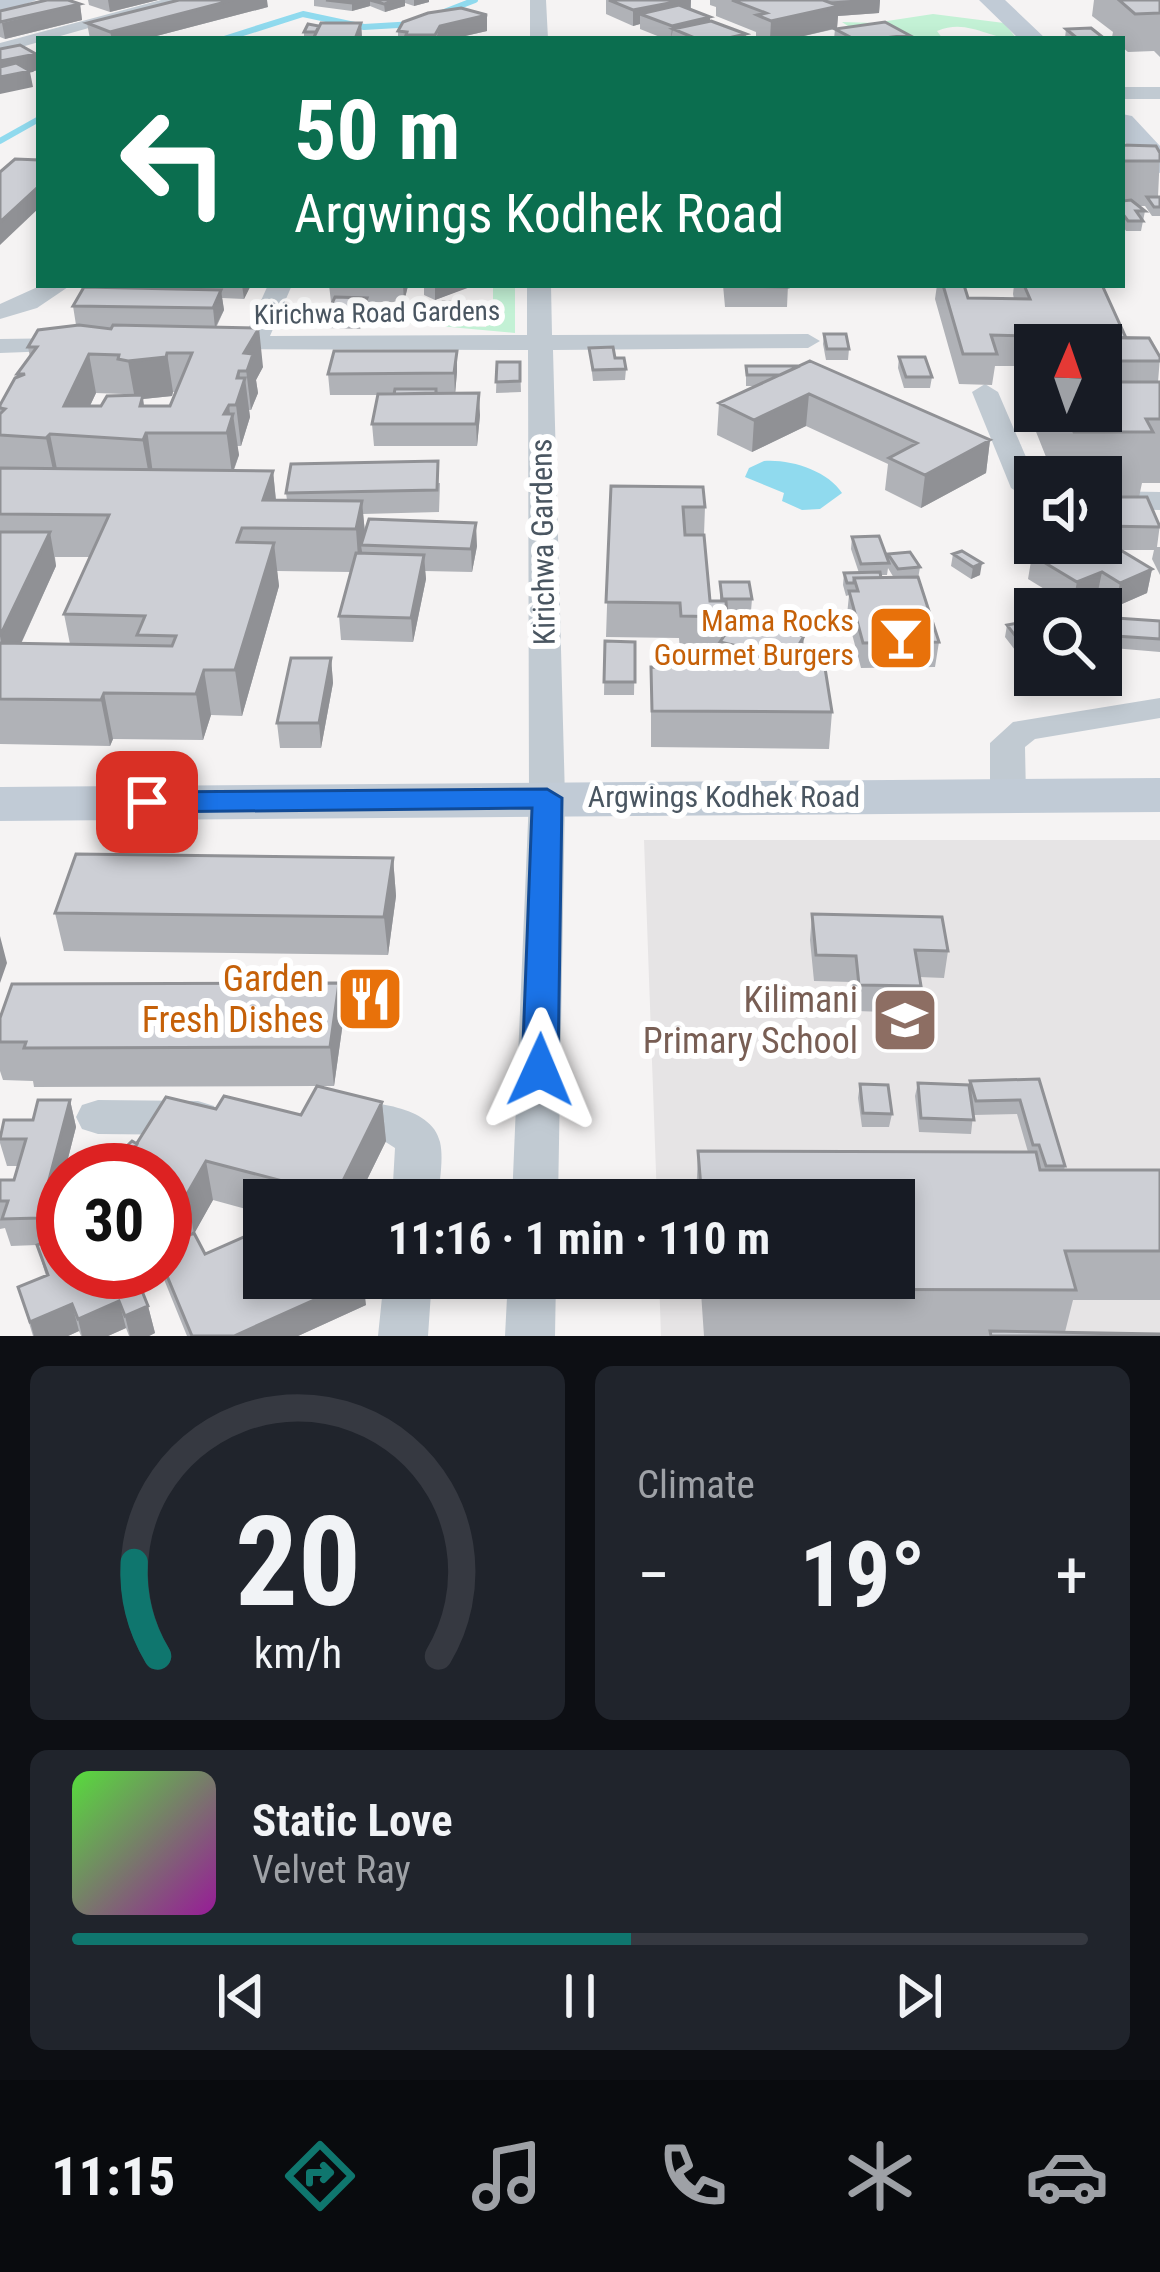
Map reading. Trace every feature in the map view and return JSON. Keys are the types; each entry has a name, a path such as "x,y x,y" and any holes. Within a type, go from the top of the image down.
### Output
{"main road":[{"path":"0,6 26,0"},
{"path":"991,0 1030,36"},
{"path":"1125,125 1160,164"},
{"name":"Argwings Kodhek Road","path":"0,804 1160,795"}],"street":[{"path":"45,36 180,0"},
{"path":"538,0 539,36"},
{"path":"82,8 113,18"},
{"path":"0,48 36,38"},
{"path":"1125,92 1160,93"},
{"path":"0,312 54,288"},
{"path":"254,344 279,288"},
{"name":"Kirichwa Gardens","path":"536,1179 547,798 539,288"},
{"name":"Kirichwa Road Gardens","path":"186,344 808,340"},
{"path":"0,346 94,345"},
{"path":"985,392 1014,462"},
{"path":"1122,501 1160,502"},
{"path":"1008,796 1007,743 1024,730 1160,708"},
{"path":"98,1117 233,1118"},
{"path":"301,1118 369,1119 404,1127 418,1142 416,1179"},
{"path":"403,1336 406,1299"},
{"path":"530,1336 531,1299"}],"shaded area":[{"name":"Kilimani Primary School","path":"644,840 1160,840 1160,1336 661,1336 660,1299 915,1299 915,1179 656,1179"}],"green space":[{"path":"933,14 1004,23 1015,36 958,27 937,31 941,36 880,36 842,22 874,23"},
{"path":"493,288 515,288 515,333 406,323 486,327 493,313"}],"water":[{"path":"764,461 808,468 828,478 842,493 820,509 802,510 782,501 784,493 745,477 749,468"}],"building":[{"path":"47,0 80,4 0,22 0,11"},
{"path":"179,0 233,0 110,32 87,23"},
{"path":"609,0 685,0 633,10"},
{"path":"732,0 823,0 839,6 771,21 757,15 766,13"},
{"path":"1119,0 1160,0 1160,13 1135,14"},
{"path":"679,5 710,17 672,26 640,14"},
{"path":"461,8 487,15 440,26 435,35 398,31 403,22"},
{"path":"711,21 746,34 690,36 673,29"},
{"path":"885,22 909,35 848,36 835,29"},
{"path":"321,23 361,23 356,36 314,36"},
{"path":"1091,28 1101,36 1074,36 1066,29"},
{"path":"20,45 36,54 0,61 0,49"},
{"path":"16,63 30,71 0,77 0,67"},
{"path":"1125,145 1156,146 1160,161 1125,161"},
{"path":"15,159 36,160 36,189 0,222 0,172"},
{"path":"1147,197 1160,197 1160,207 1154,207"},
{"path":"1125,201 1145,211 1136,211 1143,221 1128,221"},
{"path":"83,288 221,290 213,308 73,306"},
{"path":"944,288 965,288 968,298 1030,299 1025,288 1103,288 1120,324 1014,324 1014,336 991,335 997,354 963,354"},
{"path":"335,297 367,298 359,318 326,317"},
{"path":"443,302 470,303 467,316 440,315"},
{"path":"79,325 259,328 244,353 253,354 247,371 239,371 237,378 245,378 236,405 229,405 224,414 233,414 227,433 146,433 143,440 0,435 0,414 5,409 0,405 15,378 25,374 17,374 37,347 28,347 38,330","holes":["192,353 170,406 140,406 143,395 107,396 101,406 64,406 89,354 119,355 118,359 128,361"]},
{"path":"824,334 846,334 849,349 827,349"},
{"path":"1122,338 1149,338 1160,361 1122,361"},
{"path":"613,347 615,358 624,358 626,369 593,370 589,348"},
{"path":"334,351 457,351 454,373 328,374"},
{"path":"899,357 925,357 932,377 906,377"},
{"path":"810,361 990,440 925,475 889,458 917,443 809,394 754,420 719,403"},
{"path":"497,362 520,362 520,381 496,382"},
{"path":"746,366 800,366 780,375 747,375"},
{"path":"1122,382 1160,382 1160,419 1146,419 1153,432 1122,432"},
{"path":"395,389 436,389 436,393 394,394"},
{"path":"479,393 476,424 372,424 378,394"},
{"path":"438,461 437,490 286,493 291,464"},
{"path":"0,468 273,471 263,500 362,501 356,529 242,528 237,542 274,543 235,670 204,670 196,694 0,699 0,643 172,646 176,636 137,635 145,616 64,614 109,515 0,514"},
{"path":"611,486 703,487 705,507 683,507 685,535 704,535 710,601 726,601 727,617 681,616 680,603 606,602"},
{"path":"1122,497 1147,497 1160,527 1122,526"},
{"path":"369,519 476,523 471,549 361,545"},
{"path":"0,532 50,532 0,636"},
{"path":"879,536 889,563 861,564 852,537"},
{"path":"962,551 982,563 973,567 953,554"},
{"path":"1122,551 1152,569 1120,583 1102,572 1077,582 1047,564 1122,564"},
{"path":"910,552 920,567 898,569 888,554"},
{"path":"356,553 424,555 411,618 339,616"},
{"path":"880,572 881,578 854,578 854,583 847,583 844,573"},
{"path":"918,577 939,642 863,643 849,591 858,591 854,578"},
{"path":"720,582 749,582 752,599 722,599"},
{"path":"739,614 792,626 789,632 804,636 794,653 778,649 775,655 720,642"},
{"path":"1122,618 1160,621 1160,639 1122,636"},
{"path":"605,641 635,642 635,682 604,682"},
{"path":"291,658 331,658 319,723 277,723"},
{"path":"651,667 825,668 832,712 652,711"},
{"path":"76,854 393,858 384,917 55,913"},
{"path":"812,914 942,917 948,951 915,950 921,986 859,985 856,956 816,955"},
{"path":"339,983 330,1047 24,1048 26,1042 0,1042 0,1018 12,984"},
{"path":"1039,1079 1065,1166 1046,1166 1039,1145 1033,1145 1020,1100 976,1101 970,1081"},
{"path":"918,1083 969,1085 974,1120 921,1118"},
{"path":"860,1084 888,1085 892,1114 863,1113"},
{"path":"317,1086 382,1102 344,1179 275,1179 206,1161 192,1185 192,1143 137,1143 166,1097 216,1109 224,1096 301,1115"},
{"path":"38,1100 70,1100 59,1143 36,1143 36,1218 2,1219 8,1201 0,1201 0,1180 14,1180 26,1139 0,1139 4,1120 33,1120"},
{"path":"698,1151 1036,1152 1040,1170 1160,1170 1160,1251 1065,1251 1076,1290 915,1290 915,1179 700,1179"},
{"path":"192,1234 205,1254 243,1237 243,1299 316,1299 234,1336 192,1336 177,1299 192,1299"},
{"path":"36,1280 36,1299 145,1299 148,1306 125,1316 119,1301 78,1319 72,1304 30,1322 18,1287"},
{"path":"990,1331 1160,1334 1160,1336 991,1336"}],"waterway":[{"path":"439,14 475,0"},
{"path":"233,36 303,14 364,27 415,24"},
{"path":"0,141 36,121"}],"place":[{"name":"Mama Rocks Gourmet Burgers","path":"901,638"},
{"name":"Garden Fresh Dishes","path":"370,999"},
{"name":"Kilimani Primary School","path":"905,1020"}],"route":[{"path":"147,802 547,798 540,1070"}]}
